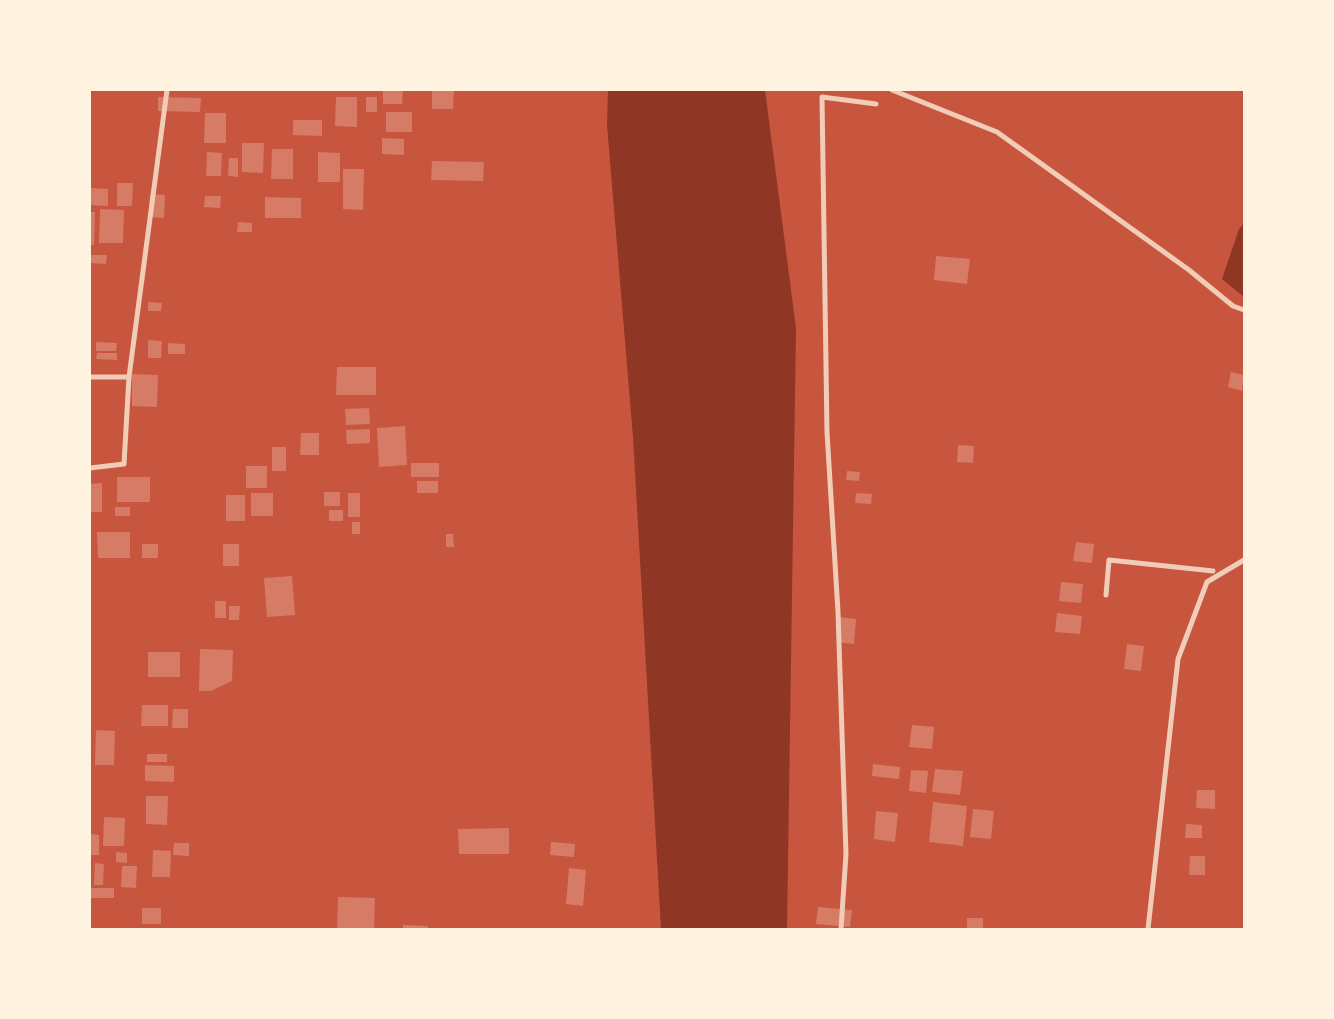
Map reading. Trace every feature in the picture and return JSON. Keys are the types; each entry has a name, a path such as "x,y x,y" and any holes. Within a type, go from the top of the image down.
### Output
{"street":[{"path":"90,468 124,464 129,376 168,90"},
{"path":"892,90 997,132 1189,270 1233,306 1244,310"},
{"path":"842,929 846,854 838,612 827,432 822,97 876,104"},
{"path":"90,377 129,376"},
{"path":"1106,595 1109,560 1213,571"},
{"path":"1148,929 1178,659 1206,582 1244,560"}],"shaded area":[{"path":"608,90 765,90 796,328 787,929 661,929 633,437 607,125"},
{"path":"1244,223 1244,297 1222,279 1239,229"}],"building":[{"path":"383,90 403,90 402,104 383,104"},
{"path":"432,90 454,90 453,109 432,109"},
{"path":"158,97 201,98 200,112 158,111"},
{"path":"336,97 357,97 357,127 335,126"},
{"path":"366,97 377,97 377,112 366,112"},
{"path":"386,112 412,112 412,132 386,132"},
{"path":"205,113 226,113 226,143 204,143"},
{"path":"293,120 322,120 322,136 293,135"},
{"path":"382,138 404,139 404,155 382,154"},
{"path":"242,143 264,143 263,173 242,172"},
{"path":"272,149 293,149 293,179 271,179"},
{"path":"207,152 222,153 221,176 206,176"},
{"path":"318,152 340,153 340,182 318,182"},
{"path":"229,158 238,158 238,177 228,176"},
{"path":"432,161 484,162 483,181 431,180"},
{"path":"343,169 364,169 363,210 343,209"},
{"path":"117,183 133,183 132,206 117,206"},
{"path":"90,188 108,189 108,206 90,205"},
{"path":"150,194 165,195 164,218 149,217"},
{"path":"205,196 221,196 220,208 204,207"},
{"path":"265,197 301,198 301,218 265,218"},
{"path":"100,209 124,210 123,243 99,243"},
{"path":"90,212 95,212 94,245 90,245"},
{"path":"238,222 252,223 252,232 237,232"},
{"path":"90,255 107,255 106,264 90,263"},
{"path":"936,256 970,259 967,284 934,280"},
{"path":"148,302 162,303 161,311 148,311"},
{"path":"148,340 162,341 161,358 148,358"},
{"path":"96,342 117,343 116,351 96,351"},
{"path":"168,343 185,344 185,354 168,354"},
{"path":"97,353 117,353 117,360 96,359"},
{"path":"337,367 376,367 376,395 336,395"},
{"path":"1231,372 1244,375 1242,391 1228,387"},
{"path":"132,374 158,375 157,407 132,406"},
{"path":"369,408 370,424 346,425 345,409"},
{"path":"405,426 407,465 379,467 377,428"},
{"path":"370,429 370,443 347,444 346,430"},
{"path":"301,433 319,433 319,455 300,455"},
{"path":"958,445 974,446 973,463 957,462"},
{"path":"272,447 286,447 286,471 272,471"},
{"path":"411,463 439,463 439,477 411,477"},
{"path":"246,466 267,466 267,488 246,488"},
{"path":"847,471 860,472 859,481 846,480"},
{"path":"117,477 150,477 150,502 117,502"},
{"path":"417,481 438,481 438,493 417,493"},
{"path":"102,483 102,512 90,512 90,484"},
{"path":"324,492 340,492 340,506 324,506"},
{"path":"251,493 273,493 273,516 251,516"},
{"path":"348,493 360,493 360,517 348,517"},
{"path":"856,493 872,494 871,504 855,503"},
{"path":"226,495 245,495 245,521 226,521"},
{"path":"115,507 130,507 130,516 115,516"},
{"path":"329,510 343,510 343,521 329,521"},
{"path":"352,522 360,522 360,534 352,534"},
{"path":"97,532 130,532 130,558 98,558"},
{"path":"446,534 453,534 454,547 446,547"},
{"path":"1076,542 1094,544 1092,563 1073,561"},
{"path":"142,544 158,544 158,558 142,558"},
{"path":"223,544 239,544 239,566 223,566"},
{"path":"292,576 295,615 267,617 264,578"},
{"path":"1061,582 1083,584 1081,603 1059,601"},
{"path":"215,601 226,601 226,618 215,618"},
{"path":"229,606 240,606 239,620 229,620"},
{"path":"1057,613 1082,616 1080,634 1055,632"},
{"path":"840,617 856,619 854,644 837,642"},
{"path":"1127,644 1144,646 1141,671 1124,669"},
{"path":"200,649 233,650 232,681 211,691 199,691"},
{"path":"148,652 180,652 180,677 148,677"},
{"path":"142,705 168,705 168,726 141,726"},
{"path":"173,709 188,709 188,728 172,728"},
{"path":"912,725 934,727 932,749 909,747"},
{"path":"96,730 115,731 114,765 95,765"},
{"path":"147,754 167,754 167,762 147,762"},
{"path":"873,764 900,767 899,779 872,776"},
{"path":"145,765 174,766 174,782 145,781"},
{"path":"935,769 963,771 960,795 932,792"},
{"path":"911,770 928,771 926,793 909,791"},
{"path":"1197,790 1215,790 1215,809 1196,808"},
{"path":"146,796 168,796 167,825 146,824"},
{"path":"933,802 967,806 963,846 929,842"},
{"path":"973,809 994,811 991,839 970,837"},
{"path":"876,811 898,813 895,842 874,839"},
{"path":"104,817 125,818 124,846 103,846"},
{"path":"1186,824 1202,825 1202,838 1185,838"},
{"path":"509,828 509,854 459,854 458,829"},
{"path":"90,834 99,835 99,855 90,855"},
{"path":"551,842 575,844 574,857 550,855"},
{"path":"174,843 189,843 189,856 173,855"},
{"path":"153,850 171,851 170,877 152,877"},
{"path":"116,852 127,853 127,863 116,862"},
{"path":"1190,856 1205,856 1205,875 1189,875"},
{"path":"95,863 104,864 103,885 94,885"},
{"path":"122,866 137,866 136,888 121,887"},
{"path":"569,868 586,870 583,906 566,904"},
{"path":"90,888 114,888 114,898 90,898"},
{"path":"338,897 375,898 374,929 337,929"},
{"path":"818,907 852,910 850,927 816,924"},
{"path":"142,908 161,908 161,924 142,924"},
{"path":"967,918 983,918 983,928 967,928"},
{"path":"403,925 428,926 427,929 403,929"}]}
